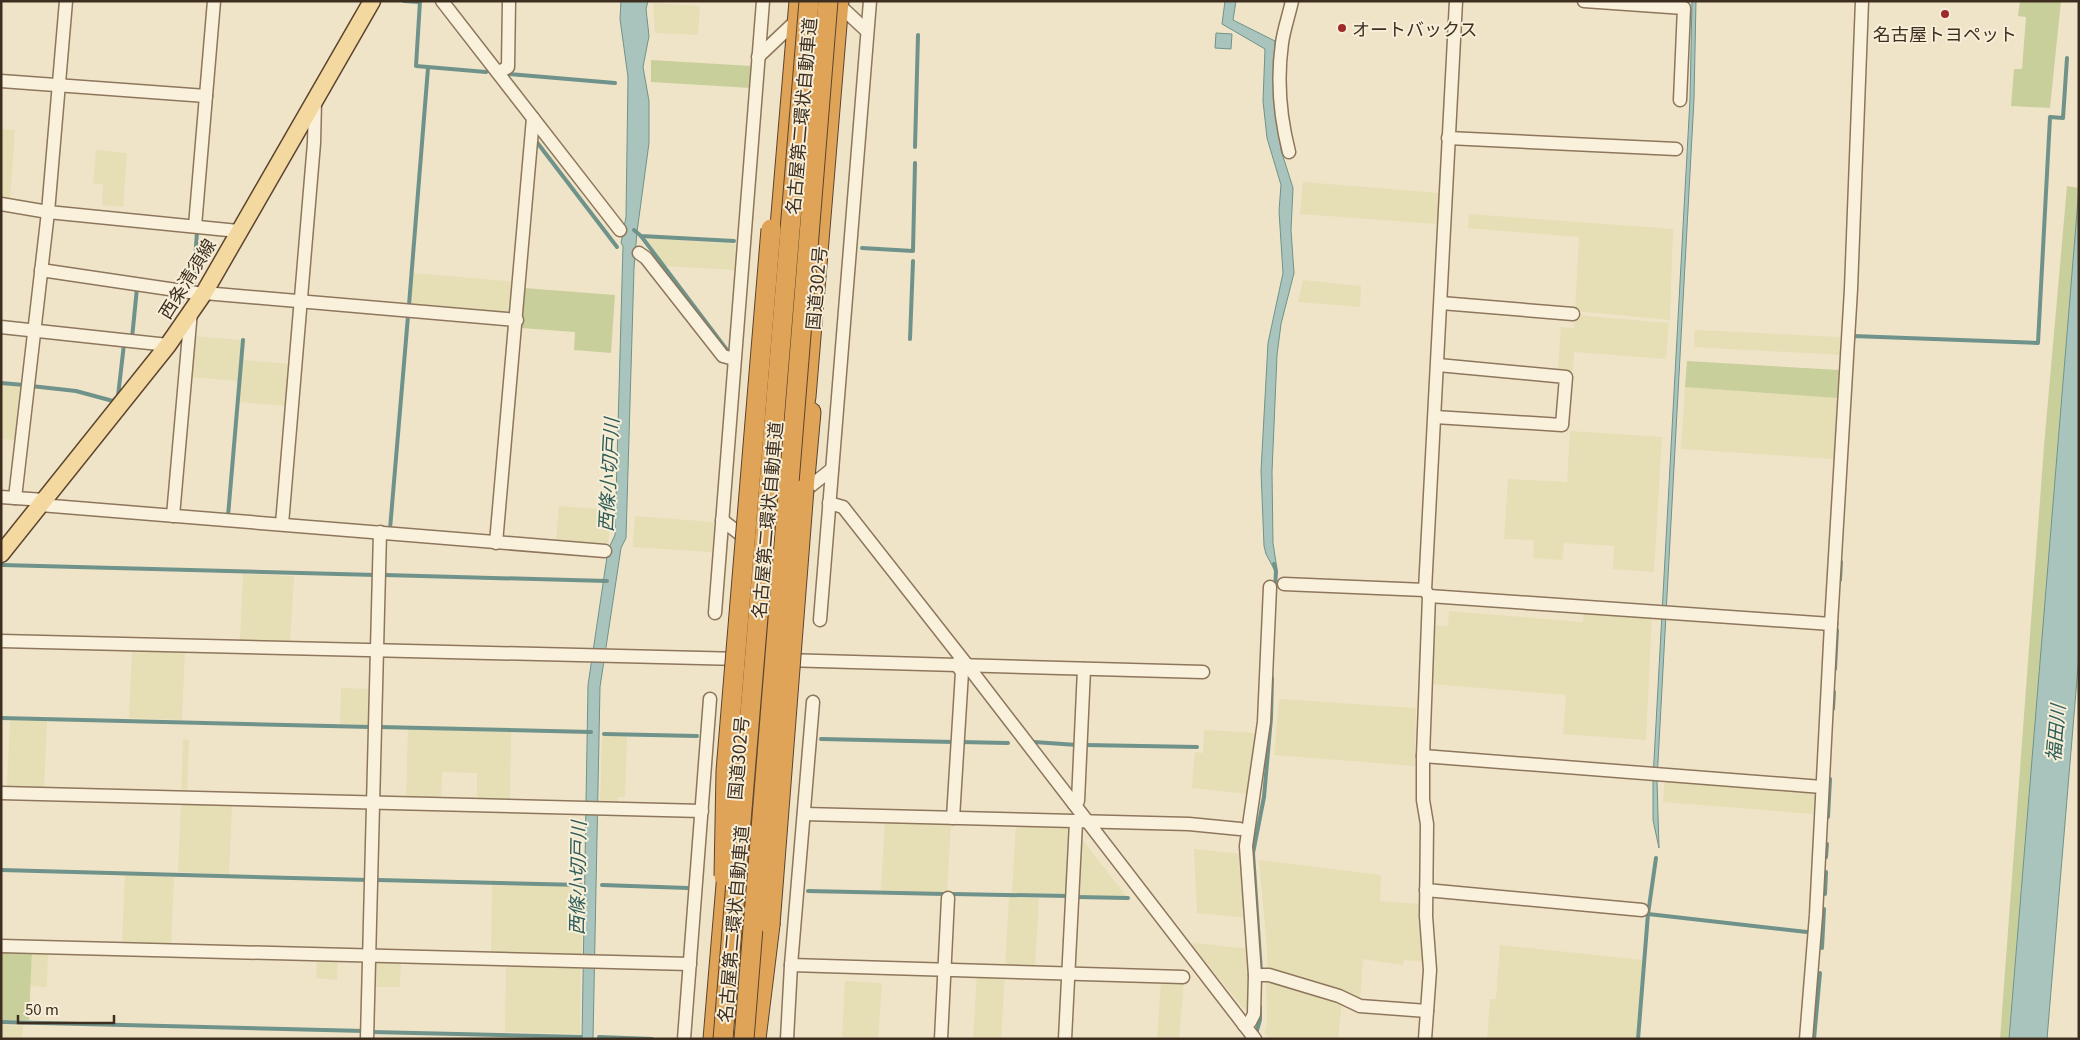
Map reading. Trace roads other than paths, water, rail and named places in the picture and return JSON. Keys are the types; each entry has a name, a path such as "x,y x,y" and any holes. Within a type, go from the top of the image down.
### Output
{"highway":[{"name":"名古屋第二環状自動車道","path":"722,1039 809,1"},
{"name":"名古屋第二環状自動車道","path":"744,1039 835,2"},
{"name":"国道302号","path":"753,568 764,522 795,442 806,396 831,99 835,2"},
{"name":"国道302号","path":"713,1039 746,659 798,10"},
{"path":"722,1039 726,771 771,229 790,96"},
{"path":"756,1039 770,925 804,489 827,242 831,99"}],"main road":[{"name":"西条清須線","path":"1,554 168,345 204,293 238,231 372,2"}],"street":[{"path":"15,498 48,212 66,1"},
{"path":"195,226 214,1"},
{"path":"366,1 372,2"},
{"path":"442,1 620,230"},
{"path":"498,73 508,67 509,1"},
{"path":"715,613 763,1"},
{"path":"820,620 870,1"},
{"path":"1288,152 1282,126 1280,99 1282,45 1292,1"},
{"path":"1425,1039 1430,970 1426,916 1427,824 1423,800 1427,593 1456,1"},
{"path":"1584,1 1684,8 1680,100"},
{"path":"1806,1039 1816,915 1851,289 1862,1"},
{"path":"835,2 868,31"},
{"path":"758,56 798,10"},
{"path":"1,81 206,96"},
{"path":"282,524 302,300 314,143 315,99"},
{"path":"496,543 517,320 533,118"},
{"path":"1448,138 1676,149"},
{"path":"1,204 48,212 238,231"},
{"path":"639,253 646,258 723,356 734,359"},
{"path":"41,270 204,293 517,320"},
{"path":"1441,303 1573,314"},
{"path":"173,516 191,311"},
{"path":"1,326 168,345"},
{"path":"1435,417 1562,425 1566,377 1438,365"},
{"path":"764,522 832,469"},
{"path":"1,497 173,516 605,551"},
{"path":"829,503 843,506 961,665 1074,804 1082,822 1250,1033"},
{"path":"722,520 755,546"},
{"path":"367,1039 380,532"},
{"path":"1284,584 1831,624"},
{"path":"1250,1033 1250,1022 1254,1014 1259,975 1246,846 1264,722 1270,587"},
{"path":"1,640 1203,672"},
{"path":"953,818 961,665"},
{"path":"1074,804 1078,801 1084,668"},
{"path":"684,1039 710,699"},
{"path":"787,1039 791,964 813,702"},
{"path":"1423,756 1822,787"},
{"path":"704,788 732,809"},
{"path":"1,793 702,811"},
{"path":"804,814 1189,824 1240,829"},
{"path":"1065,1039 1068,973 1082,822"},
{"path":"1426,890 1642,910"},
{"path":"941,1039 948,898"},
{"path":"1,946 690,964"},
{"path":"791,964 1183,977"},
{"path":"1259,975 1339,996 1360,1006 1427,1011"}],"water":[{"path":"621,1 648,1 646,9 649,36 643,67 649,101 649,143 634,268 626,538 621,548 600,687 593,1039 582,1039 588,685 608,550 615,535 623,246 621,243 626,217 628,77 620,19"},
{"path":"1225,1 1236,1 1233,20 1275,41 1274,97 1281,150 1293,188 1291,230 1294,273 1281,324 1277,355 1272,472 1273,543 1277,569 1274,569 1264,546 1261,471 1268,343 1283,273 1279,211 1281,185 1267,138 1263,101 1265,49 1222,24"},
{"path":"1692,1 1696,1 1694,99 1657,780 1659,848 1653,820 1653,779 1690,99"},
{"path":"1216,33 1232,34 1231,49 1215,48"},
{"name":"福田川","path":"2079,188 2079,655 2047,1039 2009,1039"}],"waterway":[{"path":"404,1 419,2"},
{"path":"420,1 416,66 486,72"},
{"path":"915,147 918,35"},
{"path":"1853,339 1853,336 2038,343 2050,117 2063,118 2067,58"},
{"path":"409,305 428,68"},
{"path":"509,74 615,83"},
{"path":"536,141 617,247"},
{"path":"862,248 913,251 915,163"},
{"path":"634,230 641,236 734,241"},
{"path":"193,289 197,232"},
{"path":"641,236 727,350"},
{"path":"910,339 913,261"},
{"path":"132,338 137,288"},
{"path":"390,529 408,316"},
{"path":"228,516 243,340"},
{"path":"31,386 76,391 113,401 118,396 124,344"},
{"path":"1,383 24,385"},
{"path":"1840,580 1841,562"},
{"path":"1274,564 1276,571 1275,589"},
{"path":"2,565 376,575"},
{"path":"385,575 607,581"},
{"path":"1835,669 1837,630"},
{"path":"1261,972 1253,853 1264,797 1271,718 1272,678"},
{"path":"1833,709 1834,692"},
{"path":"1,718 371,727"},
{"path":"380,727 591,732"},
{"path":"604,734 697,736"},
{"path":"821,739 954,742"},
{"path":"960,742 1008,743"},
{"path":"1034,742 1077,745"},
{"path":"1085,745 1197,747"},
{"path":"1828,817 1830,779"},
{"path":"1826,857 1827,844"},
{"path":"1656,858 1648,914 1807,932"},
{"path":"1,870 368,880"},
{"path":"1825,894 1826,872"},
{"name":"西條小切戸川","path":"378,880 581,885"},
{"path":"602,885 688,888"},
{"path":"808,891 945,894"},
{"path":"953,894 1068,896"},
{"path":"1077,897 1128,898"},
{"path":"1822,948 1824,909"},
{"path":"1638,1039 1648,914"},
{"path":"1814,1039 1820,973"},
{"path":"1256,1034 1260,1020 1260,1007"},
{"path":"1,1022 364,1031"},
{"path":"372,1032 581,1037"},
{"path":"599,1037 652,1039"}],"place":[{"name":"名古屋トヨペット","path":"1945,14"},
{"name":"オートバックス","path":"1342,28"}]}
